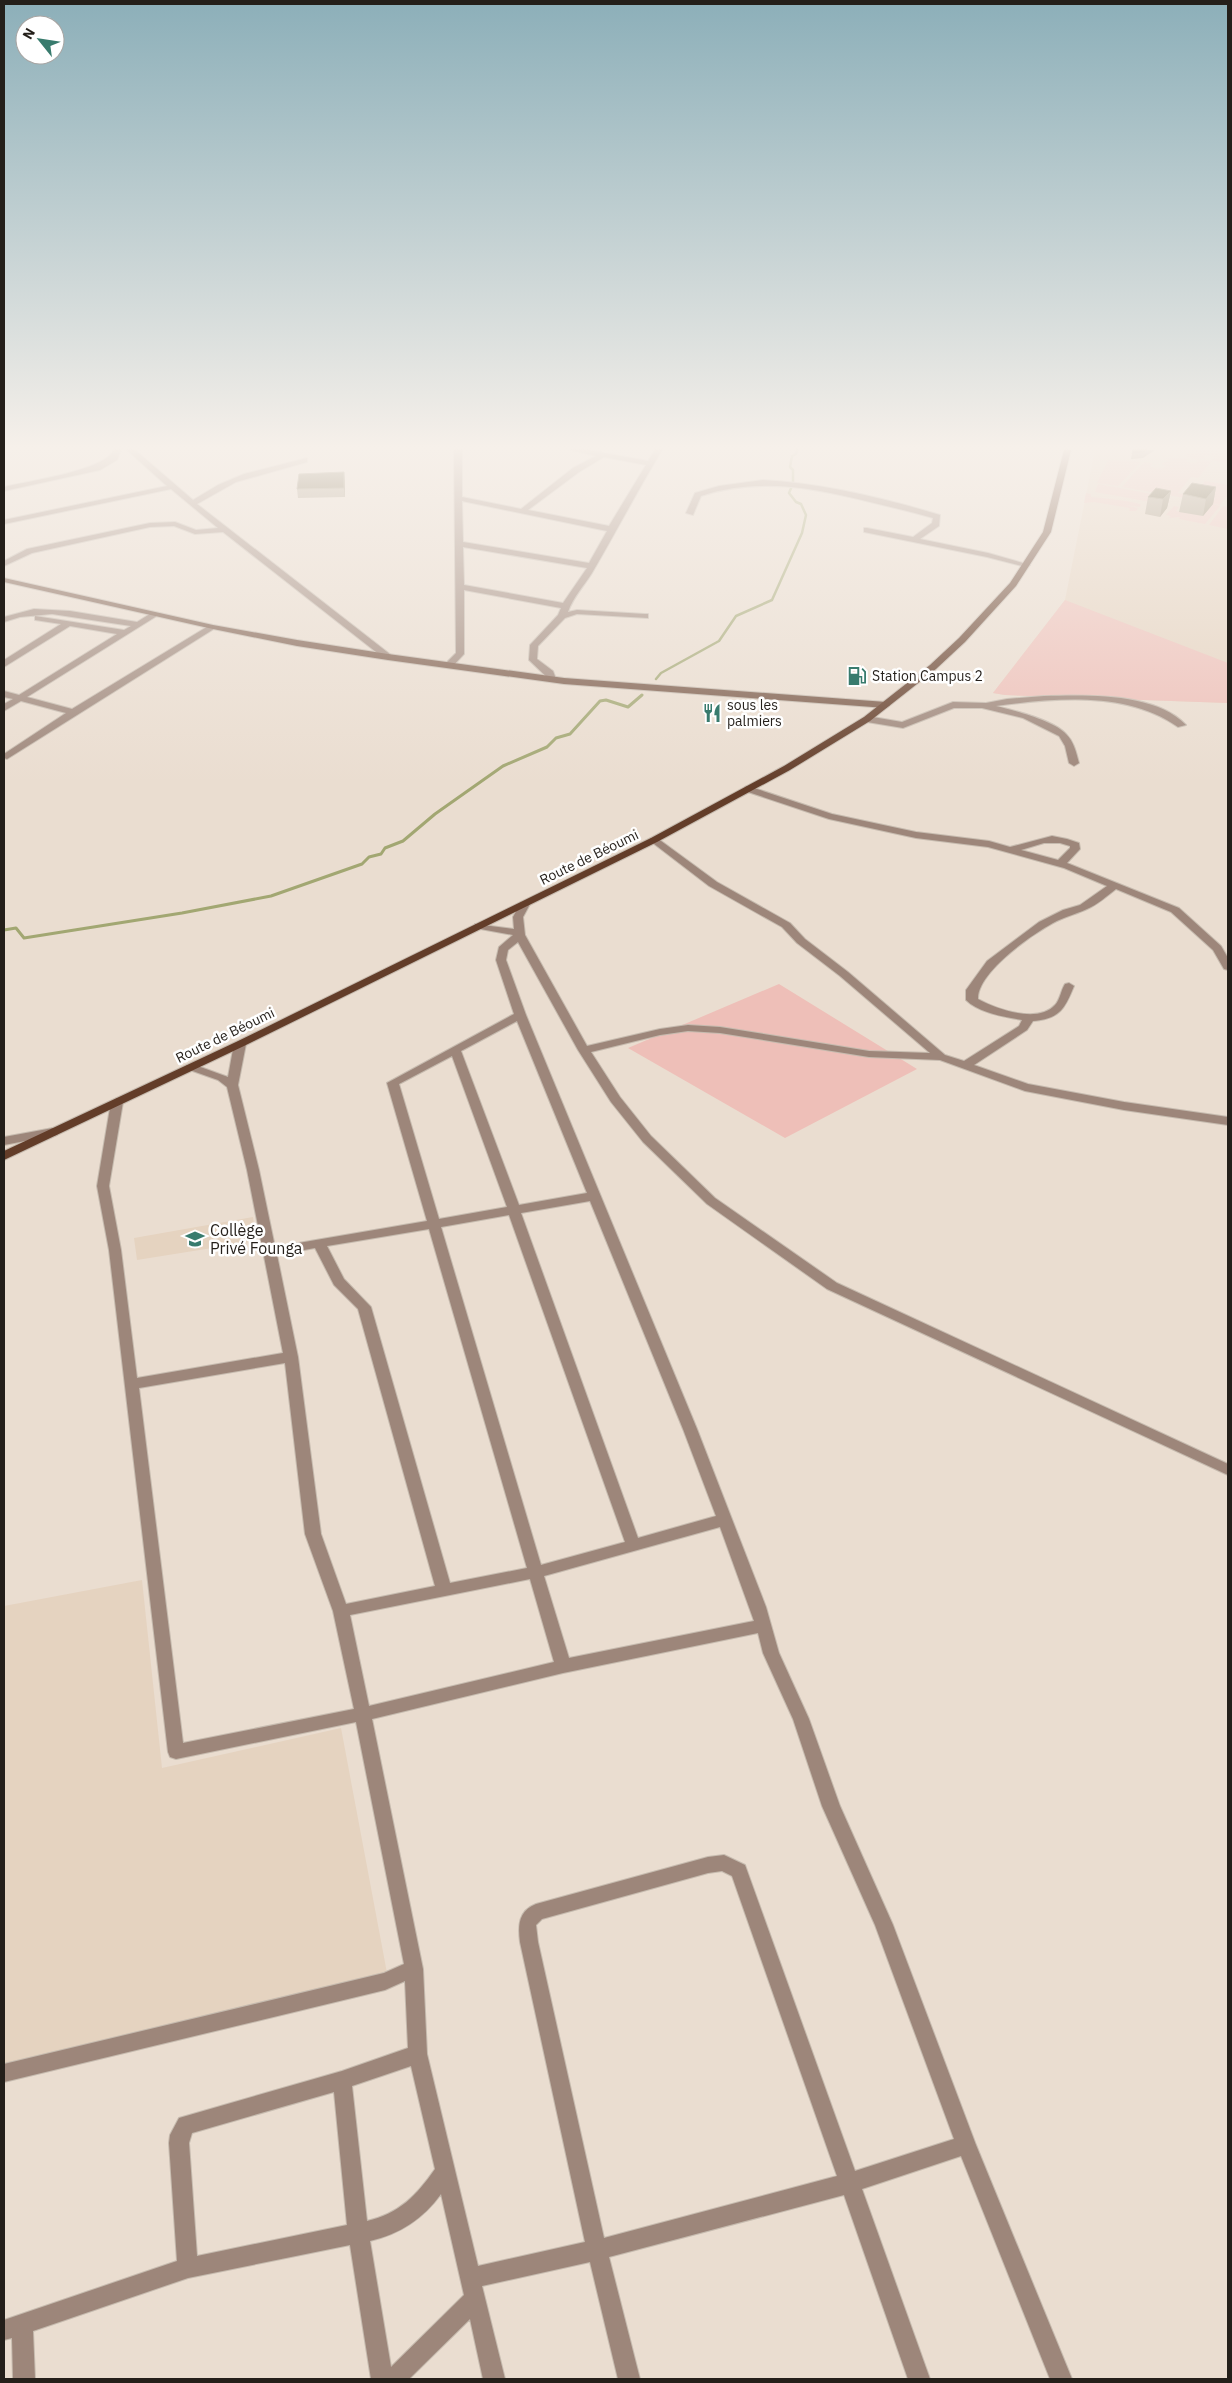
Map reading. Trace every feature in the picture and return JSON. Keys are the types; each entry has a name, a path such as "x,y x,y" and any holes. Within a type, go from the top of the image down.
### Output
{"main road":[{"name":"Route de Béoumi","path":"4,1156 240,1044 654,840 826,746 886,705 933,667 971,632 1005,594 1028,561"},
{"path":"4,580 213,627 297,643 388,657 552,679 886,705"}],"street":[{"path":"264,561 388,657"},
{"path":"449,665 460,654 460,561"},
{"path":"562,561 591,566"},
{"path":"552,679 550,673 533,660 534,645 562,616 565,606 578,589 594,561"},
{"path":"1010,561 1026,565"},
{"path":"461,587 565,606"},
{"path":"4,610 124,634"},
{"path":"4,620 16,613 57,612 138,625"},
{"path":"562,616 577,612 646,616"},
{"path":"4,708 156,614"},
{"path":"4,664 67,624"},
{"path":"7,756 73,712 213,627"},
{"path":"4,694 73,712"},
{"path":"867,719 903,724 953,705 982,705 1036,700 1137,704 1154,709 1181,724"},
{"path":"982,705 1026,716 1062,734 1070,746 1074,762"},
{"path":"748,789 829,816 873,826 1013,849 1061,864 1175,910 1224,951 1228,968"},
{"path":"654,840 714,884 786,925 801,941 844,974 941,1057"},
{"path":"1013,849 1038,841 1062,840 1075,845 1074,849 1061,864"},
{"path":"1069,986 1060,1007 1039,1017 1030,1018 982,1007 972,1000 972,990 991,963 1043,924 1067,912 1084,907 1115,885"},
{"path":"525,904 518,917 519,934 584,1050 615,1099 647,1139 711,1201 832,1286 1228,1470"},
{"path":"479,926 519,934"},
{"path":"519,934 503,950 501,960 520,1015 596,1196 690,1429 758,1607 771,1653 801,1719 831,1806 884,1925 966,2145 1061,2379"},
{"path":"520,1015 393,1083 436,1225 563,1666"},
{"path":"966,1066 1023,1028 1030,1018"},
{"path":"584,1050 660,1032 688,1028 720,1030 870,1054 941,1057 1025,1087 1124,1106 1228,1120"},
{"path":"240,1044 232,1085 253,1170 291,1357 313,1534 341,1611 414,1969 418,2054 494,2379"},
{"path":"454,1049 514,1210 633,1544"},
{"path":"191,1067 222,1078 232,1085"},
{"path":"117,1102 103,1186 115,1250 176,1752 363,1714 563,1666 763,1626"},
{"path":"6,1137 53,1132"},
{"path":"270,1252 596,1196"},
{"path":"319,1243 339,1282 364,1307 444,1590"},
{"path":"131,1384 291,1357"},
{"path":"341,1611 536,1572 724,1520"},
{"path":"629,2379 597,2250 529,1942 527,1923 536,1912 708,1865 724,1863 739,1871 919,2379"},
{"path":"4,2073 385,1981 414,1969"},
{"path":"188,2268 178,2143 180,2135 186,2126 194,2121 342,2080 418,2054"},
{"path":"342,2080 358,2232 382,2379"},
{"path":"471,2278 597,2250 850,2183 966,2145"},
{"path":"24,2379 13,2326 188,2268 382,2228 402,2221 429,2196 446,2170"},
{"path":"394,2379 476,2298"}],"shaded area":[{"path":"1073,561 1228,561 1228,703 993,693 1065,600"},
{"path":"1065,600 1228,663 1228,703 993,693"},
{"path":"779,984 917,1069 785,1138 628,1048"},
{"name":"Collège Privé Founga","path":"253,1217 256,1241 137,1260 134,1238"},
{"path":"142,1580 162,1768 341,1728 387,1973 4,2065 4,1606"}],"waterway":[{"path":"656,679 661,673 719,641 736,616 772,600 789,561"},
{"path":"4,930 16,928 24,938 182,913 271,896 362,864 369,857 381,854 385,848 403,841 435,814 503,766 547,747 556,738 570,734 600,701 606,700 628,707 642,695"}],"place":[{"name":"Station Campus 2","path":"857,676"},
{"name":"sous les palmiers","path":"712,713"},
{"name":"Collège Privé Founga","path":"195,1239"}]}
